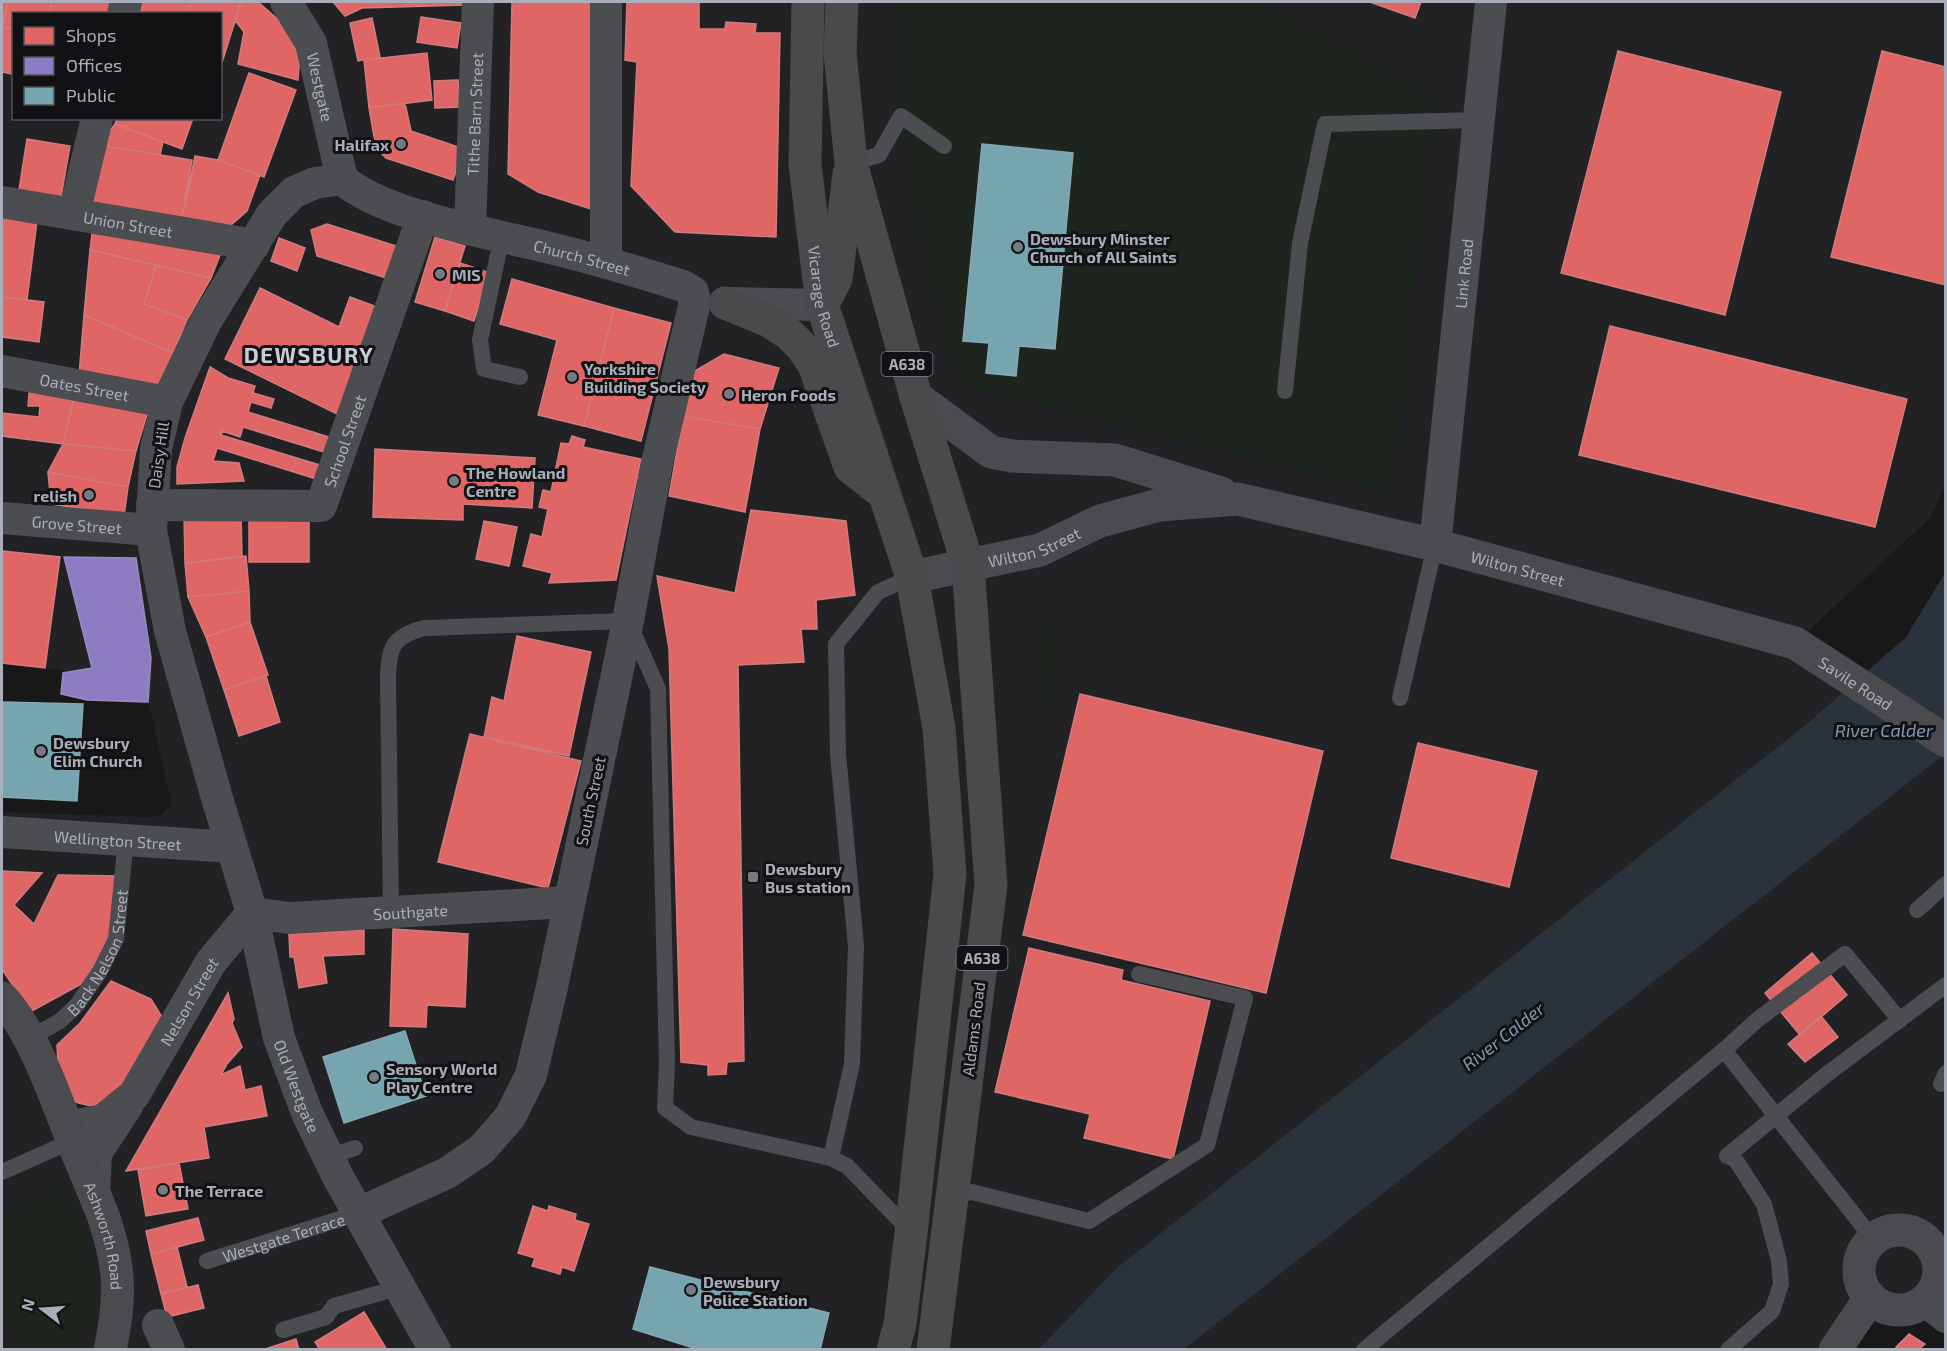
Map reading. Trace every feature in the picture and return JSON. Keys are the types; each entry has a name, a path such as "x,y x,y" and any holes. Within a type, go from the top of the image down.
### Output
{"highway":[{"name":"Vicarage Road","path":"808,2 805,164 822,305 912,577"},
{"name":"A638","path":"842,2 840,53 851,163 916,397 968,565"},
{"path":"822,305 837,279 851,163"},
{"path":"710,303 769,321 789,334 802,347 814,365 850,467 884,493"},
{"name":"Aldams Road","path":"933,1350 991,885 968,565"},
{"name":"A638","path":"893,1350 900,1324 911,1233 950,874 939,728 912,577"}],"main road":[{"name":"Wilton Street","path":"916,397 991,452 1012,456 1115,460 1238,499 1435,545 1795,643"},
{"name":"Wilton Street","path":"912,577 1040,550 1100,521 1159,505 1238,499"},
{"name":"Savile Road","path":"1795,643 1946,741"},
{"name":"Ashworth Road","path":"2,998 28,1039 108,1226 117,1270 117,1315 110,1350"},
{"path":"1895,1230 1906,1230 1918,1234 1940,1248 1935,1309 1901,1310 1880,1305 1870,1298 1863,1287 1860,1261 1864,1249 1873,1239 1895,1230"},
{"path":"1835,1350 1870,1298"}],"street":[{"name":"Westgate","path":"286,2 311,43 342,179"},
{"name":"Tithe Barn Street","path":"470,228 478,2"},
{"path":"606,2 606,261"},
{"name":"Link Road","path":"1435,545 1491,2"},
{"path":"74,213 97,120"},
{"name":"Church Street","path":"342,179 357,192 423,216 606,261 683,286 710,303"},
{"name":"Daisy Hill","path":"216,798 170,631 151,517 156,449 166,402 206,321 272,214 294,192 315,183 342,179"},
{"name":"Union Street","path":"2,202 254,245"},
{"name":"School Street","path":"151,517 321,506 423,216"},
{"path":"710,303 822,305"},
{"name":"South Street","path":"359,1213 447,1173 481,1150 510,1117 531,1075 552,987 628,621 657,463 710,303"},
{"name":"Oates Street","path":"2,371 166,402"},
{"name":"Grove Street","path":"2,518 151,517"},
{"name":"Old Westgate","path":"216,798 252,913 279,1038 306,1113 342,1153 359,1213 435,1350"},
{"name":"Wellington Street","path":"2,832 126,838 232,847"},
{"name":"Southgate","path":"252,913 290,918 391,912 492,914 568,902"},
{"name":"Nelson Street","path":"94,1193 96,1153 134,1095 211,962 252,913"},
{"name":"Nelson Street","path":"70,1134 103,1120 134,1095"}],"lane":[{"path":"851,163 879,155 901,116 944,146"},
{"path":"1285,391 1300,243 1325,124 1479,120"},
{"path":"502,236 480,340 484,369 520,377"},
{"path":"1400,698 1435,545"},
{"path":"831,1158 852,1064 856,946 838,754 836,644 878,592 912,577"},
{"path":"391,912 388,657 395,642 406,633 424,628 628,621 658,689 667,1052 665,1108 691,1127 831,1158 847,1166 911,1233"},
{"name":"Back Nelson Street","path":"28,1039 60,1021 77,1005 100,971 116,939 126,838"},
{"path":"1917,910 1946,884"},
{"path":"1364,1350 1757,1020 1845,954 1900,1020"},
{"path":"953,1194 972,1192 1089,1221 1207,1145 1245,998 1139,974"},
{"path":"1728,1350 1772,1311 1781,1284 1779,1261 1764,1204 1735,1159 1727,1156 1827,1074 1946,985"},
{"path":"1724,1050 1873,1239"},
{"path":"2,1172 70,1134"},
{"name":"Westgate Terrace","path":"207,1261 359,1213"},
{"path":"283,1330 326,1317 333,1306 401,1287"}],"shaded area":[{"path":"2,2 1945,2 1945,486 1930,518 1795,643 1945,741 1945,1246 1935,1251 1939,1271 1932,1292 1911,1308 1891,1309 1880,1305 1835,1349 2,1349 2,812 151,817 162,815 170,806 171,800 149,704 86,700 60,695 63,670 2,663"},
{"path":"902,2 1255,2 1435,94 1395,474 1401,495 956,384 923,245 901,116"},
{"path":"1067,607 1034,760 1035,644"},
{"path":"66,1188 86,1237 99,1302 93,1331 52,1349 20,1340 2,1315 2,1213"}],"water":[{"name":"River Calder","path":"1945,573 1945,754 1184,1349 1038,1350 1117,1268 1808,723 1906,637"}],"building: Shops":[{"path":"2,2 8,2 2,27"},
{"path":"8,2 52,2 50,12 12,12 12,29 2,27"},
{"path":"52,2 114,2 112,12 50,12"},
{"path":"141,2 191,2 188,12 138,12"},
{"path":"191,2 241,2 222,63 222,12 188,12"},
{"path":"241,2 258,2 281,22 300,53 298,80 238,64 244,32 235,20"},
{"path":"333,2 464,2 464,5 362,8 345,16"},
{"path":"512,2 598,2 591,209 538,192 508,174"},
{"path":"627,2 699,2 699,29 725,29 726,22 756,24 755,33 780,33 776,237 675,232 631,186 637,62 625,60"},
{"path":"1370,2 1421,2 1415,18"},
{"path":"421,17 461,23 457,48 417,42"},
{"path":"372,18 380,57 358,61 350,23"},
{"path":"2,27 12,29 12,74 2,72"},
{"path":"1618,51 1781,92 1725,315 1561,273"},
{"path":"1882,51 1946,67 1946,285 1831,257"},
{"path":"427,53 432,100 369,108 364,60"},
{"path":"249,73 296,90 264,177 218,160"},
{"path":"458,80 460,107 435,108 434,81"},
{"path":"405,103 411,131 464,149 453,180 386,158 376,148 369,108"},
{"path":"116,120 192,120 182,149 115,124"},
{"path":"115,124 163,142 160,155 100,145"},
{"path":"27,139 70,146 60,203 18,196"},
{"path":"100,145 192,160 182,218 90,203"},
{"path":"195,156 218,160 260,175 247,211 231,225 182,218"},
{"path":"2,216 37,221 27,300 2,297"},
{"path":"327,224 396,246 386,278 317,256 311,230"},
{"path":"93,226 222,250 211,278 90,250"},
{"name":"MIS","path":"435,237 465,246 445,311 415,302"},
{"path":"279,238 305,248 297,271 271,261"},
{"path":"90,250 156,265 144,304 187,320 173,353 84,315"},
{"path":"460,263 490,273 474,321 445,311"},
{"path":"156,265 211,278 187,320 144,304"},
{"name":"Yorkshire Building Society","path":"512,279 614,308 584,426 538,415 557,340 500,324"},
{"path":"260,288 339,327 350,297 377,307 339,415 225,359"},
{"path":"2,297 44,302 39,342 2,337"},
{"path":"614,308 671,323 641,441 584,426"},
{"path":"84,315 173,353 153,394 79,375"},
{"path":"1610,326 1907,399 1875,527 1579,455"},
{"name":"Heron Foods","path":"724,354 779,368 760,429 683,416 693,372"},
{"path":"210,367 228,378 255,386 253,393 274,399 271,408 251,402 248,412 329,437 324,452 243,427 240,437 222,431 221,435 320,465 316,479 217,448 213,461 239,463 244,481 177,484 177,467 185,438"},
{"path":"30,383 75,393 63,444 2,436 2,413 39,417 40,406 28,406"},
{"path":"75,393 149,408 136,451 63,444"},
{"path":"683,416 760,429 745,512 669,496"},
{"path":"572,436 585,440 583,447 641,459 616,580 549,583 552,573 523,566 531,534 542,537 548,509 539,507 543,490 551,492 561,443 569,444"},
{"path":"63,444 136,451 128,487 48,472"},
{"name":"The Howland Centre","path":"375,449 535,458 532,508 463,504 463,520 373,517"},
{"name":"relish","path":"48,472 128,487 124,516 51,504"},
{"path":"751,510 846,521 855,595 816,600 817,629 801,629 804,662 738,665 744,1061 727,1062 726,1074 708,1075 708,1065 681,1062 669,649 657,576 735,593"},
{"path":"241,511 242,557 185,563 184,513"},
{"path":"249,514 309,514 309,562 249,562"},
{"path":"484,521 517,527 509,566 476,559"},
{"path":"2,551 60,557 45,668 2,663"},
{"path":"246,556 249,591 188,597 185,563"},
{"path":"249,591 250,622 206,637 188,597"},
{"path":"250,622 268,675 224,690 206,637"},
{"path":"517,636 591,652 569,756 484,737 492,697 504,701"},
{"path":"266,676 280,722 239,736 224,690"},
{"path":"1080,694 1323,751 1266,993 1023,935"},
{"path":"470,734 581,761 548,888 438,862"},
{"path":"1418,743 1537,771 1509,887 1391,858"},
{"path":"2,871 42,873 14,905 34,924 58,875 119,876 109,938 85,982 30,1012 2,969"},
{"path":"393,929 468,934 465,1007 427,1005 426,1027 390,1026"},
{"path":"364,930 364,954 323,956 327,983 299,988 294,957 290,957 289,934"},
{"path":"1029,948 1123,970 1121,980 1210,1001 1173,1159 1084,1138 1090,1114 995,1092"},
{"path":"1812,953 1847,995 1800,1035 1765,993"},
{"path":"111,981 151,999 162,1017 116,1096 107,1104 91,1106 75,1102 58,1064 57,1045 80,1023"},
{"path":"228,993 234,1019 232,1023 242,1047 227,1064 221,1075 240,1066 245,1090 261,1086 267,1116 204,1127 209,1158 126,1171"},
{"path":"1821,1016 1838,1037 1805,1062 1788,1044"},
{"name":"The Terrace","path":"179,1163 188,1209 146,1216 138,1170"},
{"path":"533,1206 548,1211 549,1206 576,1214 575,1220 589,1224 574,1271 562,1267 560,1274 532,1266 535,1258 518,1253"},
{"path":"198,1218 204,1240 151,1254 146,1231"},
{"path":"177,1247 187,1287 161,1294 151,1254"},
{"path":"198,1285 204,1308 167,1317 161,1294"},
{"path":"364,1312 387,1350 320,1350 315,1342"},
{"path":"1909,1334 1925,1344 1918,1350 1898,1350 1896,1347"},
{"path":"296,1339 299,1350 262,1350"}],"building: Offices":[{"path":"64,557 136,558 151,658 148,702 87,700 61,694 63,673 92,668"}],"building: Public":[{"name":"Dewsbury Minster Church of All Saints","path":"982,144 1073,153 1055,349 1019,346 1016,376 986,373 989,343 963,341"},
{"name":"Dewsbury Elim Church","path":"2,702 83,704 77,801 2,797"},
{"name":"Sensory World Play Centre","path":"405,1031 426,1096 344,1123 323,1057"},
{"name":"Dewsbury Police Station","path":"650,1267 829,1313 820,1350 700,1350 633,1329"}],"place":[{"name":"Halifax","path":"401,144"},
{"name":"Dewsbury Minster Church of All Saints","path":"1018,247"},
{"name":"MIS","path":"440,274"},
{"name":"Yorkshire Building Society","path":"572,377"},
{"name":"Heron Foods","path":"729,394"},
{"name":"The Howland Centre","path":"454,481"},
{"name":"relish","path":"89,495"},
{"name":"Dewsbury Elim Church","path":"41,751"},
{"name":"Dewsbury Bus station","path":"753,877"},
{"name":"Sensory World Play Centre","path":"374,1077"},
{"name":"The Terrace","path":"163,1190"},
{"name":"Dewsbury Police Station","path":"691,1290"}],"district":[{"name":"DEWSBURY","path":"309,354"}]}
